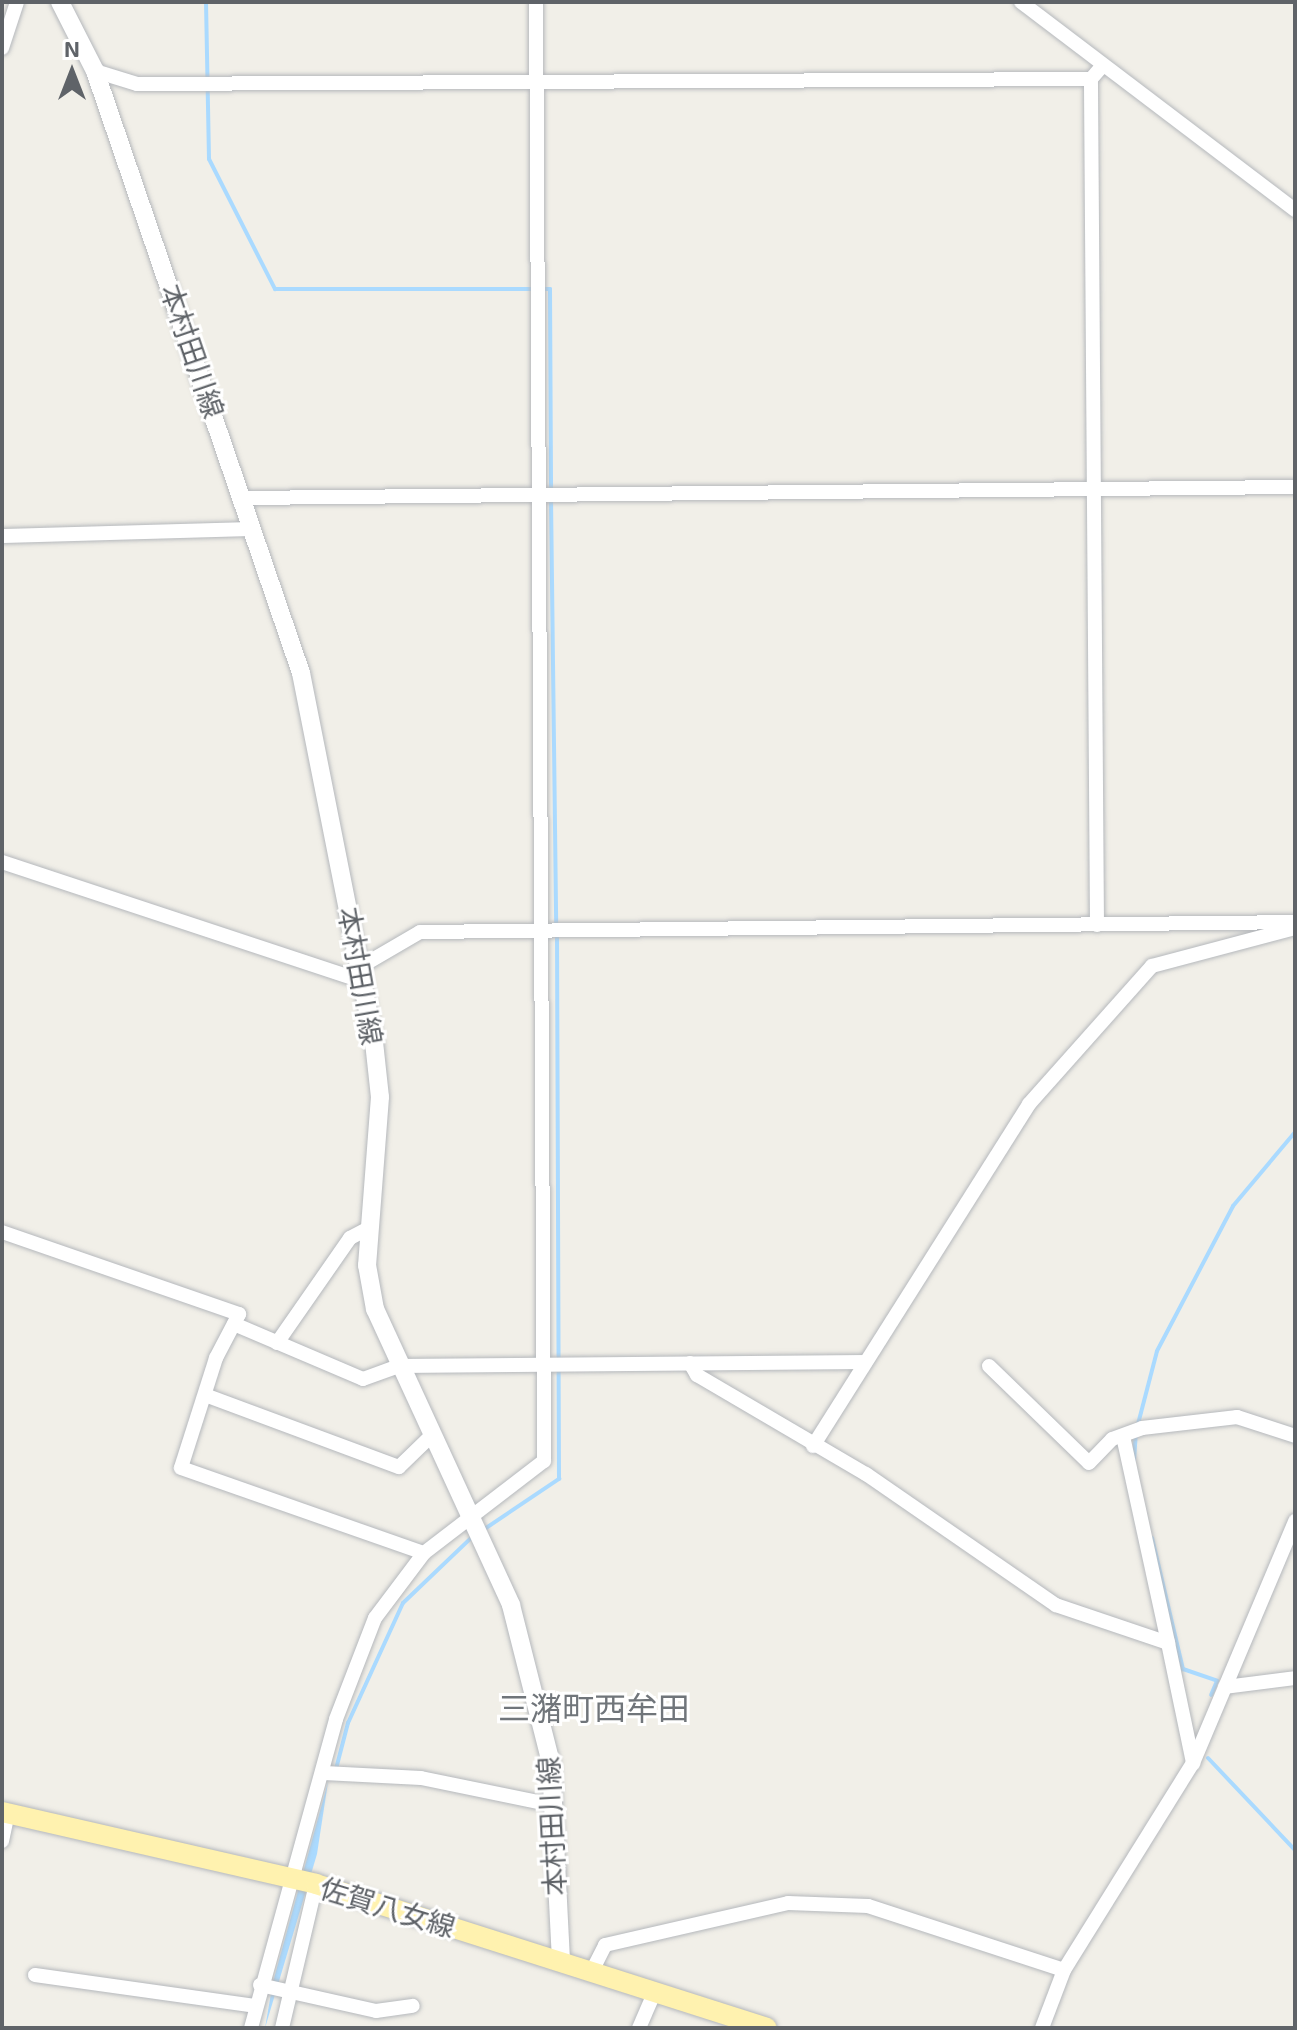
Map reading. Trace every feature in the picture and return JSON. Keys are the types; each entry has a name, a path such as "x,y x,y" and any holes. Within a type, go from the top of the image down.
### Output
{"main road":[{"name":"本村田川線","path":"60,2 95,71 301,673 361,974 380,1097 367,1229 375,1309 398,1366 473,1517 519,1635 551,1763 561,1959"},
{"name":"佐賀八女線","path":"5,1812 307,1882 561,1959 767,2028"}],"street":[{"path":"2,46 17,2"},
{"path":"282,2028 324,1773 336,1719 375,1618 424,1553 544,1461 545,930 536,2"},
{"path":"1021,2 1295,210"},
{"path":"1097,925 1091,79 1103,65"},
{"path":"95,71 137,84 1091,79"},
{"path":"243,498 1295,487"},
{"path":"2,536 253,529"},
{"path":"2,862 361,974 420,932 1295,925"},
{"path":"813,1446 1029,1104 1152,966 1295,925"},
{"path":"277,1343 350,1238 367,1229"},
{"path":"2,1232 239,1314 205,1395 181,1468 424,1553"},
{"path":"234,1324 363,1379 398,1366 866,1362"},
{"path":"690,1363 697,1375 813,1446 866,1474 1056,1605 1168,1643"},
{"path":"989,1366 1089,1463 1123,1436 1224,1417 1295,1436"},
{"path":"205,1395 399,1467 432,1435"},
{"path":"1123,1436 1193,1763"},
{"path":"1042,2028 1064,1970 1193,1763 1295,1521"},
{"path":"1225,1687 1295,1678"},
{"path":"324,1773 421,1778 553,1805"},
{"path":"2,1841 5,1812"},
{"path":"251,2028 260,1985 307,1882"},
{"path":"592,1971 605,1945 788,1903 868,1906 1064,1970"},
{"path":"35,1975 255,2006"},
{"path":"260,1985 376,2011 413,2006"},
{"path":"639,2028 655,1991"}],"water":[{"path":"328,1782 317,1854 265,2028 273,1982"}],"waterway":[{"path":"206,2 209,159 275,289 550,289 551,490"},
{"path":"551,499 556,926"},
{"path":"483,1530 559,1479 557,935"},
{"path":"1138,1424 1157,1351 1233,1206 1295,1132"},
{"path":"1134,1460 1136,1433"},
{"path":"336,1769 348,1723 403,1603 472,1537"},
{"path":"1152,1538 1183,1669 1217,1681 1211,1695"},
{"path":"1208,1758 1295,1850"}],"district":[{"name":"三潴町西牟田","path":"594,1707"}]}
